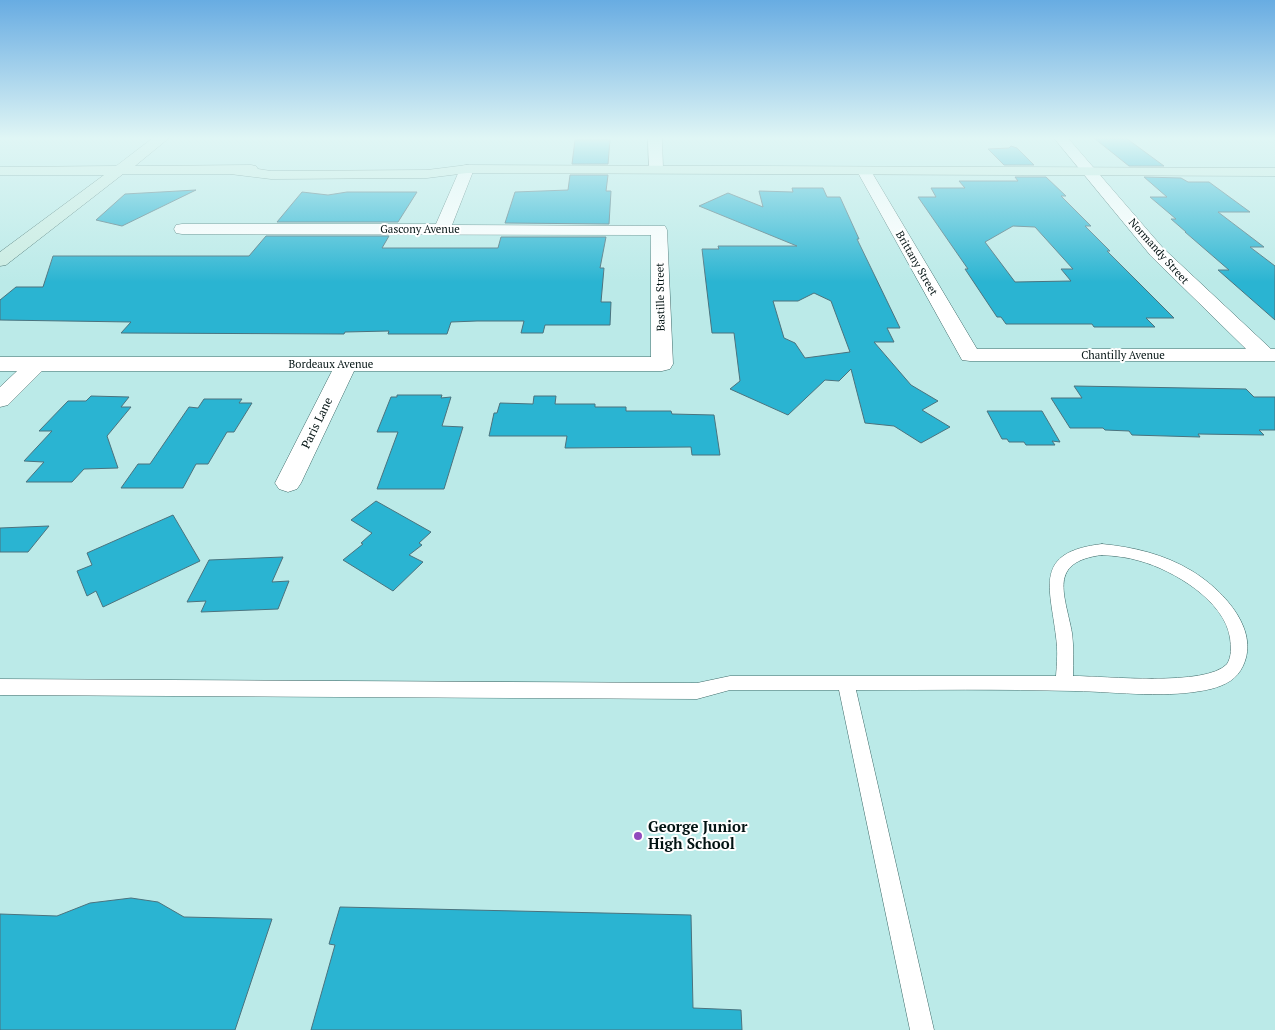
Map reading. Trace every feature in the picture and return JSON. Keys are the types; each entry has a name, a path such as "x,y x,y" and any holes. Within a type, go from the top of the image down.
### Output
{"main road":[{"path":"0,261 98,186"}],"street":[{"path":"442,229 460,186"},
{"name":"Brittany Street","path":"873,186 970,356"},
{"name":"Normandy Street","path":"1102,186 1157,252 1270,355"},
{"name":"Gascony Avenue","path":"182,228 659,230"},
{"name":"Bastille Street","path":"659,230 662,364"},
{"name":"Chantilly Avenue","path":"970,356 1270,355"},
{"name":"Bordeaux Avenue","path":"0,364 662,364"},
{"path":"0,400 36,364"},
{"name":"Paris Lane","path":"288,483 346,364"}],"lane":[{"path":"0,687 696,690 730,683 1064,683 1175,686 1212,681 1230,672 1240,657 1239,636 1228,613 1210,592 1187,575 1153,559 1127,552 1106,550 1086,552 1067,559 1058,572 1056,591 1065,644 1064,683"},
{"path":"846,683 922,1030"}],"building":[{"path":"569,186 607,186 606,191 611,191 609,224 505,223 515,192 568,190"},
{"path":"963,186 1056,186 1066,196 1061,196 1091,226 1085,226 1110,251 1107,251 1174,318 1146,318 1155,327 1094,327 1092,324 1006,324 1001,317 997,317 965,269 968,269 918,197 936,197 931,188 965,188","holes":["1013,226 1035,227 1073,269 1061,269 1071,281 1015,282 985,242"]},
{"path":"1154,186 1215,186 1250,212 1218,212 1264,247 1250,247 1275,266 1275,320 1218,270 1229,270 1185,232 1171,219 1176,219 1150,197 1167,197"},
{"path":"792,188 823,188 827,197 840,197 859,239 857,239 900,328 887,328 894,342 874,342 911,385 938,401 922,410 950,427 921,443 894,426 865,423 851,369 839,381 825,380 788,415 730,389 740,381 734,333 712,333 702,249 719,249 718,246 797,246 699,206 728,193 763,207 759,191 793,192","holes":["814,293 831,301 850,352 805,358 795,343 784,338 773,301 798,301"]},
{"path":"196,190 122,226 96,220 125,194"},
{"path":"302,192 328,195 347,192 417,192 398,222 277,222"},
{"path":"266,236 389,236 382,248 498,248 501,237 606,237 600,268 604,268 601,302 611,302 610,325 545,325 543,333 521,333 524,321 477,321 451,322 447,334 388,334 389,331 345,332 344,334 121,333 131,322 0,320 0,300 16,287 43,287 53,256 249,256"},
{"path":"1074,386 1246,389 1254,397 1275,397 1275,430 1259,430 1264,435 1198,434 1200,437 1132,435 1129,431 1105,430 1103,428 1070,428 1051,398 1082,398"},
{"path":"397,395 442,395 441,398 451,397 442,426 463,427 444,489 377,489 398,432 377,432 391,397 397,397"},
{"path":"91,396 129,397 121,407 131,407 107,436 118,468 84,469 72,482 26,482 44,462 24,461 52,431 39,431 68,401 86,401"},
{"path":"534,396 556,396 555,404 595,404 595,407 626,407 626,411 671,411 672,414 714,415 720,455 692,455 691,447 565,448 567,436 489,436 494,413 497,413 500,403 533,404"},
{"path":"204,399 242,399 239,403 252,403 234,432 227,432 208,464 196,464 183,488 121,488 138,464 150,464 189,407 198,408"},
{"path":"987,411 1042,411 1060,442 1052,441 1055,445 1026,445 1024,442 1009,442 1007,439 1002,439"},
{"path":"376,501 431,532 419,543 422,545 409,555 423,562 393,591 343,560 363,544 361,543 372,533 351,520"},
{"path":"173,515 200,561 103,607 96,591 87,596 77,571 92,565 87,553"},
{"path":"49,526 28,552 0,552 0,528"},
{"path":"283,557 272,582 289,581 278,609 201,612 206,601 187,602 209,560"},
{"path":"131,898 158,902 184,917 272,919 235,1030 0,1030 0,914 57,916 90,903"},
{"path":"340,907 691,915 693,1008 741,1010 742,1030 311,1030 335,945 329,944"}],"place":[{"name":"George Junior High School","path":"638,836"}]}
